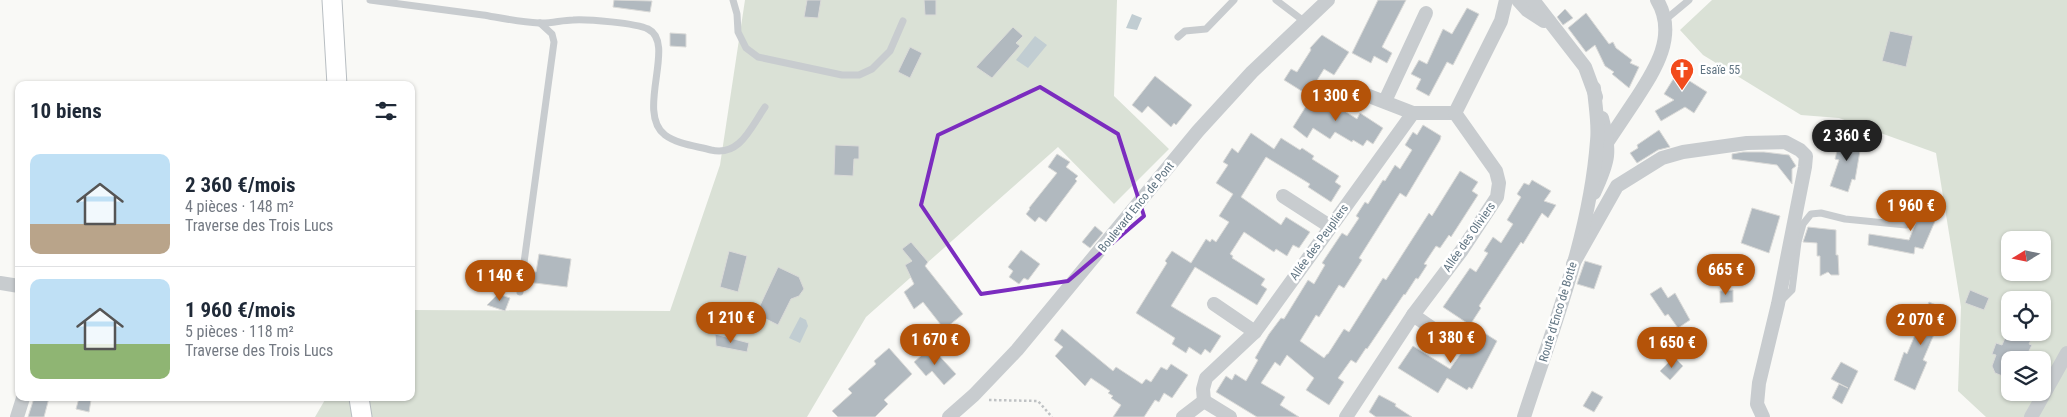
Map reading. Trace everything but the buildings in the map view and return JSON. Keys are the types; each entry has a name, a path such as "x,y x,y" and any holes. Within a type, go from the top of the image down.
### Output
{"main road":[{"path":"332,0 338,81"},
{"path":"359,401 362,417"}],"street":[{"name":"Boulevard Enco de Pont","path":"949,417 974,395 1017,350 1198,132 1252,72 1328,0"},
{"path":"1356,91 1414,114 1455,113 1501,21 1506,0"},
{"name":"Route d'Enco de Botte","path":"1524,417 1573,264 1588,206 1594,162 1654,70 1662,51 1664,20 1657,0"},
{"path":"1501,21 1527,2 1554,28 1585,67 1594,88 1608,141"},
{"path":"1385,101 1426,13"},
{"path":"1594,88 1598,140 1594,162"},
{"name":"Allée des Oliviers","path":"1346,417 1413,315 1462,250 1497,198 1499,183 1496,171 1455,113"},
{"name":"Allée des Peupliers","path":"1204,401 1203,389 1206,378 1255,332 1414,114"},
{"name":"Route d'Enco de Botte","path":"1588,206 1608,160 1608,141"},
{"path":"1573,264 1616,186 1662,158 1683,152 1747,143 1785,142 1800,150 1806,156 1805,167 1778,304 1759,383 1758,404 1763,417"},
{"path":"1283,196 1330,227"},
{"path":"0,283 15,285"},
{"path":"1214,304 1255,332"},
{"path":"1413,315 1442,335"},
{"path":"2030,417 2067,353"},
{"path":"17,417 22,401"},
{"path":"1183,417 1204,401 1230,417"}],"lane":[{"path":"370,0 540,23 575,20 638,25 649,29 656,35 659,49 653,110 656,122 663,134 672,140 721,152 735,148 747,136 765,107"},
{"path":"733,0 737,14 738,32 746,48 758,57 842,76 859,75 872,70 890,51 903,21"},
{"path":"1178,37 1185,31 1206,28 1234,0"},
{"path":"1276,0 1305,22"},
{"path":"1664,20 1689,0"},
{"path":"520,292 554,42 552,34 540,23"},
{"path":"1778,304 1792,290 1798,242 1803,224 1811,214 1821,213 1845,219 1906,225"}],"path":[{"path":"974,395 990,400 1038,400 1052,417"}],"highlighted area":[{"path":"1040,87 1118,134 1144,216 1068,281 981,294 921,205 938,135"}],"shaded area":[{"path":"745,0 1117,0 1114,96 1169,149 1114,204 1058,147 866,317 807,417 315,417 324,401 415,401 415,310 670,311 720,165"},
{"path":"1712,0 2067,0 2067,417 1986,417 1958,391 1961,307 1936,153 1839,118 1801,115 1703,55 1680,30"},
{"path":"1132,14 1142,18 1137,30 1126,28"},
{"path":"1035,36 1047,45 1028,68 1016,60"},
{"path":"725,304 736,307 729,330 725,331 719,327"},
{"path":"800,317 806,320 808,326 800,343 789,338"}],"place":[{"name":"Esaïe 55","path":"1682,91"}]}
